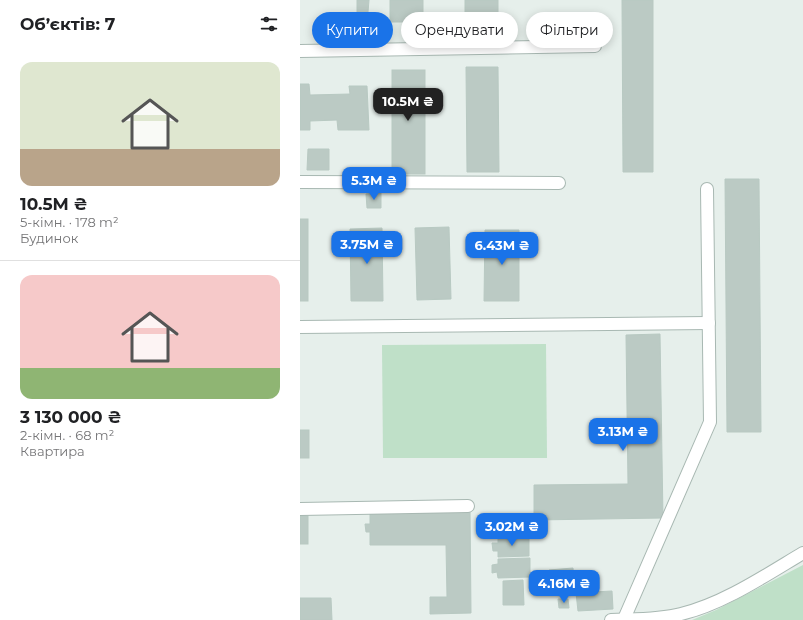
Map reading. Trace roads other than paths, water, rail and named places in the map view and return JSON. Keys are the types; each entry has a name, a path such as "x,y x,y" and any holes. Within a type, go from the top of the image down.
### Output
{"lane":[{"path":"300,51 526,47"},
{"path":"300,182 558,183"},
{"path":"624,619 710,422 707,189"},
{"path":"300,326 709,323"},
{"path":"300,509 468,506"},
{"path":"611,620 659,618 681,614 704,606 758,580 803,553"}]}
